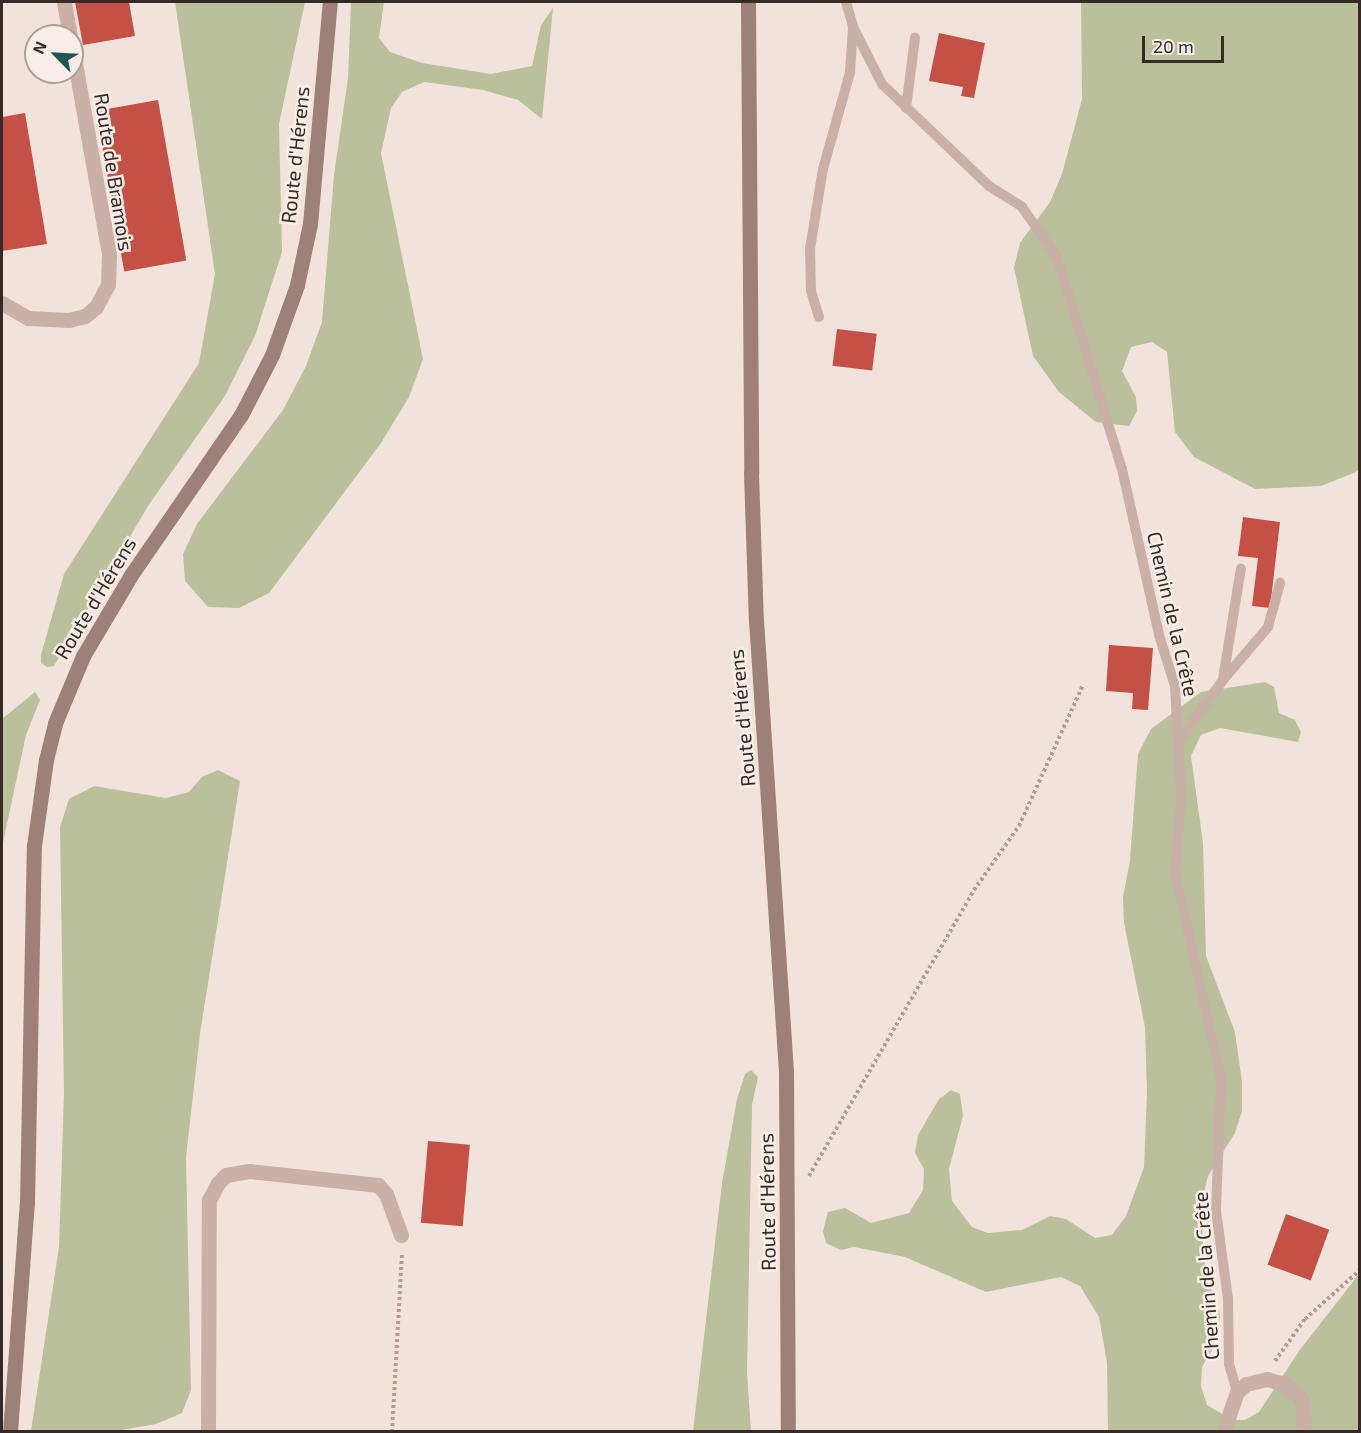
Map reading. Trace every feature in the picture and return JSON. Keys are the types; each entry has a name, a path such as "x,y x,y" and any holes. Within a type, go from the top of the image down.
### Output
{"main road":[{"name":"Route d'Hérens","path":"10,1431 27,1203 34,846 46,760 66,695 94,635 241,415 272,355 297,285 310,224 330,2"},
{"name":"Route d'Hérens","path":"748,2 752,532 782,983 789,1207 788,1431"}],"street":[{"path":"64,2 68,24"},
{"name":"Route de Bramois","path":"2,303 27,318 69,320 85,316 96,307 108,284 109,254 79,84"},
{"path":"208,1431 209,1200 218,1183 226,1175 249,1171 378,1185 386,1194 401,1235"},
{"path":"1223,1431 1237,1392 1246,1384 1267,1379 1285,1384 1302,1401 1304,1431"}],"lane":[{"name":"Chemin de la Crête","path":"846,2 853,27 882,84 989,186 1022,207 1057,257 1122,469 1159,635 1175,686 1181,798 1175,872 1221,1080 1216,1211 1228,1299 1229,1364 1237,1392"},
{"path":"819,317 811,291 810,249 823,169 850,72 853,27"},
{"path":"906,108 915,38"},
{"path":"1223,680 1241,568"},
{"path":"1178,742 1223,680 1268,627 1280,584"}],"path":[{"path":"789,1207 800,1196 819,1153 974,890 1019,826 1083,685"},
{"path":"392,1431 401,1235"},
{"path":"1267,1379 1279,1352 1305,1319 1359,1270"}],"green space":[{"path":"175,2 305,2 279,124 282,252 255,336 225,396 148,506 54,666 47,667 41,663 41,655 64,574 199,363 215,274"},
{"path":"351,2 384,2 379,38 390,52 422,63 491,74 532,66 541,25 553,8 542,119 518,100 483,90 424,82 402,92 391,108 381,153 423,359 409,397 381,443 269,593 239,608 208,607 185,581 183,554 197,524 283,410 306,366 322,322 334,175 348,78"},
{"path":"1081,2 1359,2 1360,468 1356,472 1321,486 1255,489 1194,457 1175,432 1167,352 1152,342 1131,347 1122,371 1136,397 1137,411 1129,426 1096,422 1059,392 1033,356 1014,268 1020,243 1050,202 1062,174 1082,99"},
{"path":"1265,682 1274,687 1279,713 1295,720 1301,732 1298,742 1220,728 1201,735 1191,756 1203,843 1206,956 1235,1032 1242,1082 1242,1111 1235,1133 1208,1176 1200,1209 1206,1276 1220,1314 1218,1339 1202,1367 1201,1386 1207,1405 1232,1420 1245,1420 1259,1412 1299,1351 1359,1274 1359,1431 1108,1431 1107,1363 1099,1317 1080,1286 1061,1277 986,1292 905,1257 854,1247 841,1250 826,1243 823,1231 828,1212 845,1208 871,1223 909,1213 923,1190 924,1169 915,1153 918,1135 939,1099 951,1090 960,1094 963,1116 949,1169 952,1201 972,1227 988,1233 1022,1230 1050,1216 1066,1219 1095,1238 1112,1235 1126,1216 1144,1167 1147,1092 1145,1027 1124,923 1123,897 1130,860 1138,754 1151,729 1201,692"},
{"path":"35,692 40,700 26,735 2,847 2,719"},
{"path":"218,770 240,781 200,1034 186,1157 191,1390 182,1413 156,1424 116,1431 31,1431 59,1247 64,1093 60,827 69,799 94,786 166,798 189,792 202,777"},
{"path":"751,1070 758,1077 752,1105 747,1373 751,1431 693,1431 722,1183 737,1099 745,1074"}],"building":[{"path":"75,2 129,2 135,36 84,45 84,24 79,24"},
{"path":"939,33 985,43 974,98 961,96 963,87 929,81"},
{"path":"158,100 186,261 124,271 96,111"},
{"path":"25,113 47,244 2,251 2,117"},
{"path":"837,329 877,334 872,371 832,366"},
{"path":"1243,517 1280,522 1270,608 1252,606 1258,558 1238,556"},
{"path":"1109,645 1153,648 1148,710 1132,709 1133,693 1106,691"},
{"path":"428,1141 470,1145 463,1226 421,1223"},
{"path":"1286,1214 1329,1230 1311,1280 1268,1265"}]}
